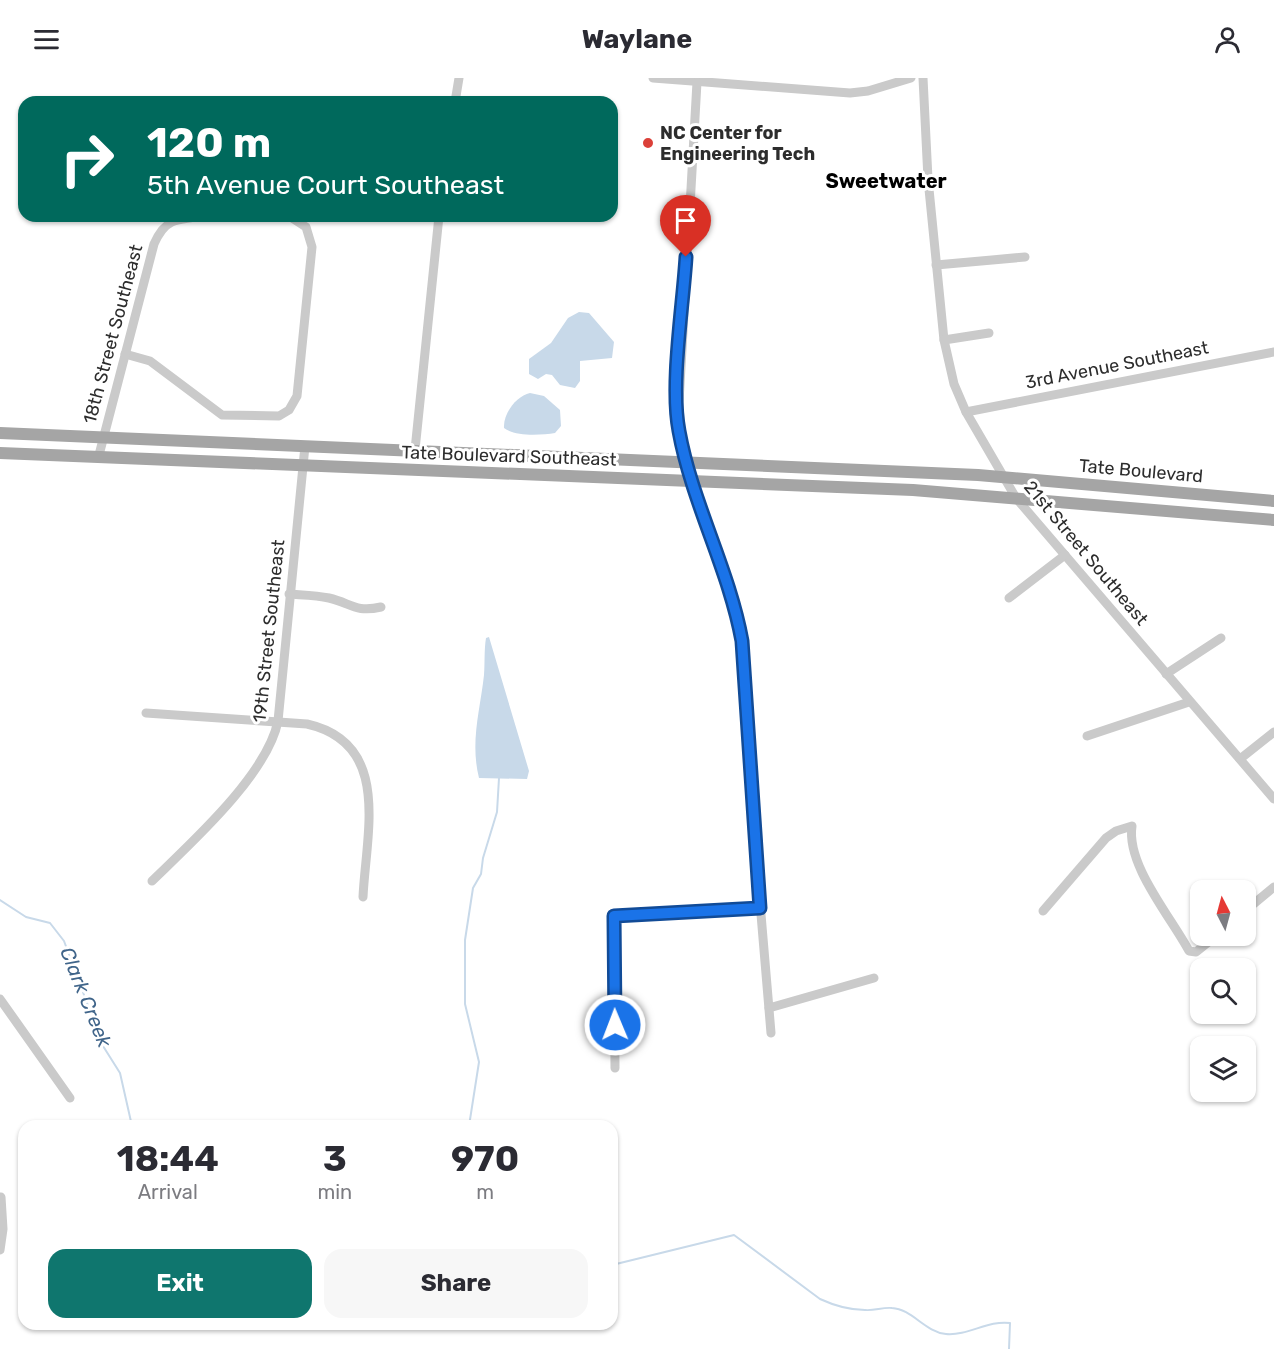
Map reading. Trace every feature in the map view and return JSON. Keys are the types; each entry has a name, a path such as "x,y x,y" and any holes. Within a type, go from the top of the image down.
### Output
{"main road":[{"name":"Tate Boulevard Southeast","path":"0,433 1005,477"},
{"name":"Tate Boulevard Southeast","path":"0,453 694,483 913,490 1016,498"},
{"name":"Tate Boulevard","path":"1005,477 1274,501"},
{"name":"Tate Boulevard","path":"1016,498 1274,520"}],"street":[{"path":"456,96 459,78"},
{"path":"653,78 850,93 868,91 911,78"},
{"name":"21st Street Southeast","path":"923,78 936,266 944,340 954,384 966,412 1016,498 1274,799"},
{"path":"697,82 677,396 679,430 686,462 742,641 771,1033"},
{"name":"18th Street Southeast","path":"99,456 102,437 154,244 167,225 176,222"},
{"path":"125,354 150,361 218,414 271,417 286,413 297,396 312,247 306,227 298,222"},
{"path":"415,450 438,222"},
{"path":"936,266 1025,257"},
{"path":"944,340 989,333"},
{"name":"3rd Avenue Southeast","path":"966,412 1274,352"},
{"name":"19th Street Southeast","path":"152,882 197,837 260,763 273,740 278,721 305,446"},
{"path":"1009,598 1065,555"},
{"path":"289,594 331,598 349,607 368,610 381,607"},
{"path":"1166,674 1221,638"},
{"path":"1087,736 1189,702"},
{"path":"146,713 278,721 329,730 346,741 361,761 369,798 363,897"},
{"path":"1240,759 1274,732"},
{"path":"1043,911 1106,838 1116,831 1132,826 1131,843 1139,868 1189,951 1193,953 1202,946"},
{"path":"1256,902 1274,887"},
{"path":"615,1068 614,916 760,908"},
{"path":"769,1008 874,978"},
{"path":"0,999 70,1098"},
{"path":"0,1251 3,1229 1,1197"}],"water":[{"path":"579,312 589,313 614,342 612,358 580,361 580,381 575,388 560,385 552,375 546,374 538,379 529,374 529,359 551,343 568,318"},
{"path":"530,393 544,396 560,410 561,426 555,433 522,434 504,428 511,406"},
{"path":"489,637 529,771 527,779 479,778 475,752 484,675 485,643 486,638"}],"waterway":[{"path":"470,1120 479,1062 465,1004 465,940 473,888 481,874 483,858 497,812 499,778"},
{"name":"Clark Creek","path":"0,900 26,917 50,923 64,941 103,1046 120,1073 131,1120"},
{"name":"Clark Creek","path":"618,1264 734,1235 820,1299 859,1310 899,1309 932,1329 946,1334 1010,1323 1009,1349"}],"place":[{"name":"NC Center for Engineering Tech","path":"648,143"}],"district":[{"name":"Sweetwater","path":"886,181"}],"route":[{"path":"615,1025 614,916 760,908 749,771 745,666 740,629 695,492 679,430 677,396 686,257"}]}
